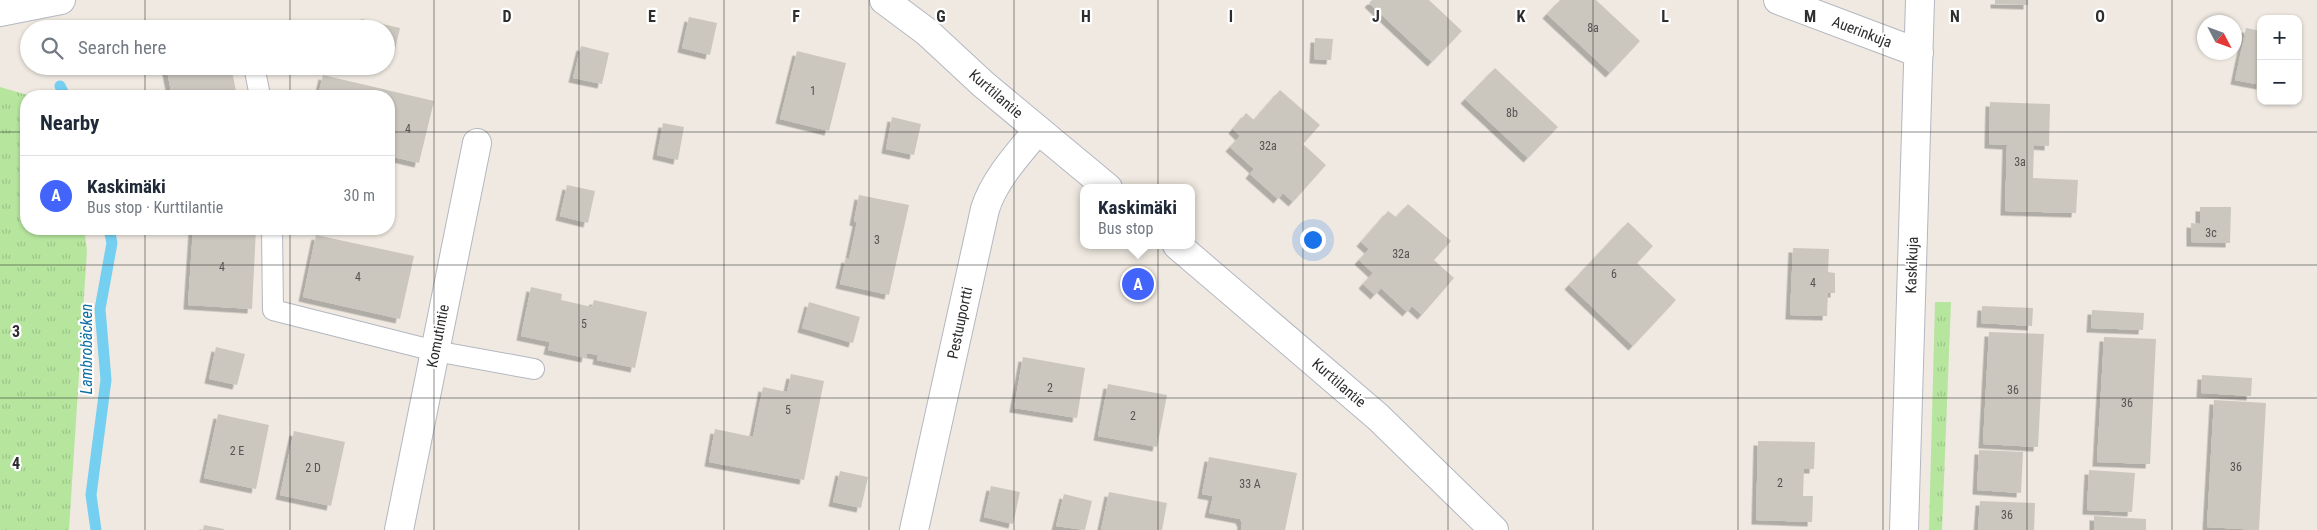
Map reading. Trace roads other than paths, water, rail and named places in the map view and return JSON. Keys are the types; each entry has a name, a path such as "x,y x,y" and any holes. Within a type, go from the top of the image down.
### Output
{"street":[{"path":"0,12 61,0"},
{"name":"Kurttilantie","path":"884,0 927,32 982,84 1103,184"},
{"name":"Auerinkuja","path":"1778,0 1919,53"},
{"name":"Kaskikuja","path":"1904,530 1920,0"},
{"name":"Pestuuportti","path":"914,530 989,195 1020,151 1038,130"},
{"name":"Komutintie","path":"399,530 478,143"},
{"name":"Kurttilantie","path":"1182,249 1378,417 1494,530"}],"lane":[{"path":"256,75 259,90"},
{"path":"272,235 273,310 435,351 534,369"}],"waterway":[{"name":"Lambrobäcken","path":"60,86 62,90"},
{"name":"Lambrobäcken","path":"96,530 91,495 106,380 100,309 112,243 110,235"}],"place":[{"name":"Kaskimäki","path":"1138,284"}]}
